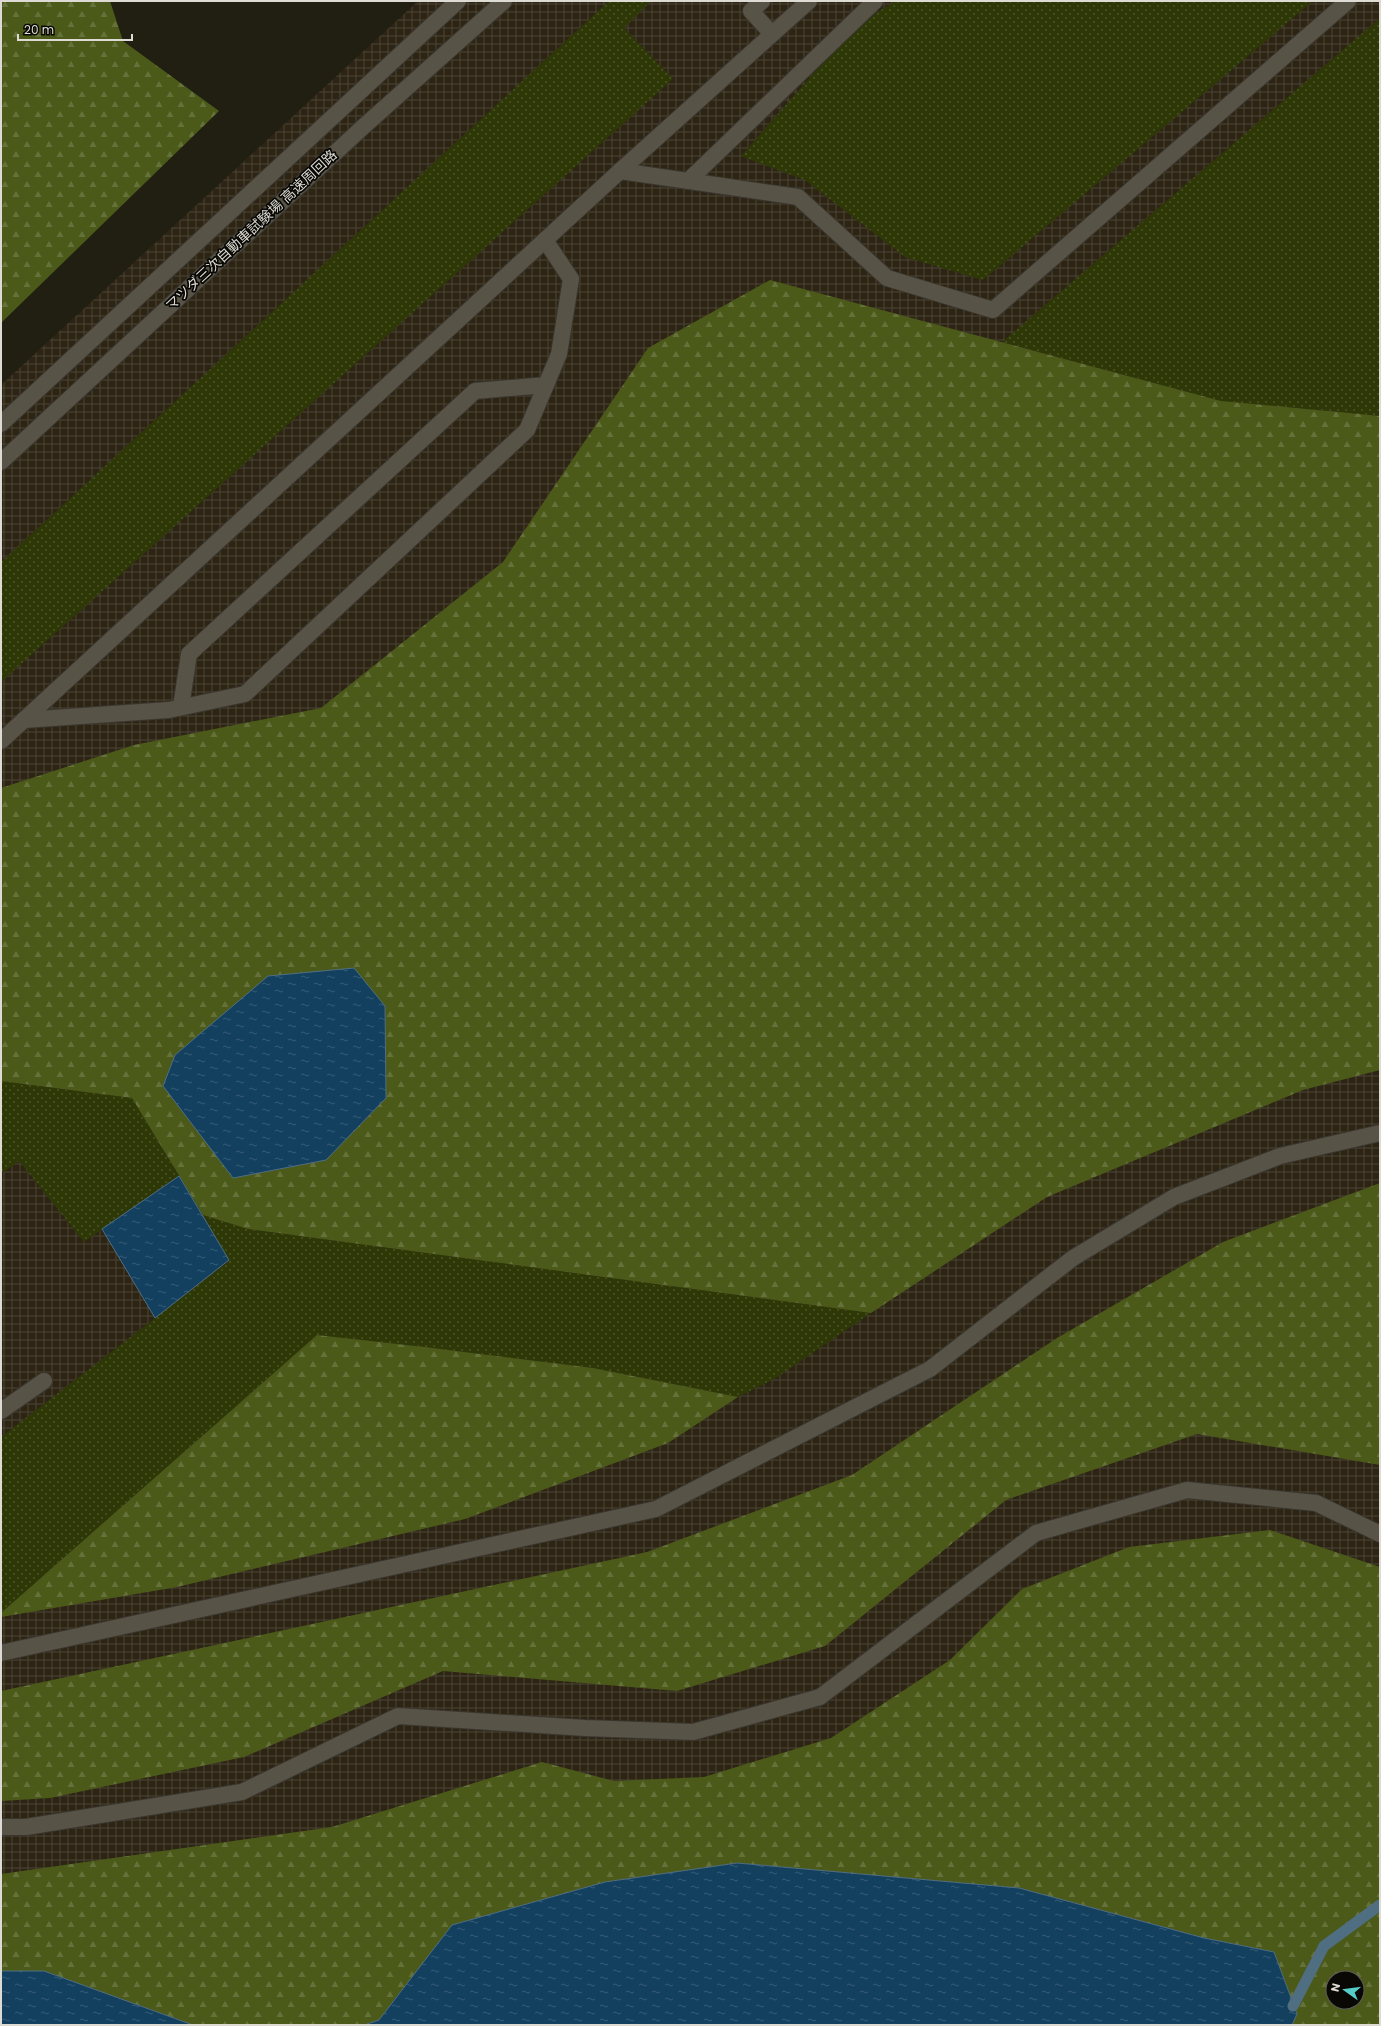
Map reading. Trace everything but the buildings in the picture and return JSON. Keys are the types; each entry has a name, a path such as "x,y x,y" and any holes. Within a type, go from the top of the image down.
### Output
{"lane":[{"path":"1,424 458,1"},
{"name":"マツダ三次自動車試験場 高速周回路","path":"1,462 363,127 504,1"},
{"path":"1,741 620,171 808,1"},
{"path":"688,181 875,1"},
{"path":"620,171 798,197 887,278 993,310 1348,1"},
{"path":"752,4 772,34"},
{"path":"24,720 169,710 244,694 528,430 559,354 571,279 545,240"},
{"path":"181,707 189,654 475,391 546,385"},
{"path":"1,1653 656,1509 930,1369 1073,1258 1174,1197 1280,1156 1380,1133"},
{"path":"1,1411 44,1381"},
{"path":"1,1827 26,1827 242,1792 398,1716 585,1728 693,1732 820,1697 1036,1533 1187,1490 1316,1503 1380,1534"}],"shaded area":[{"path":"418,1 1380,1 1380,2025 1,2025 1,385"}],"green space":[{"path":"1,1 110,1 123,41 219,111 1,323"},
{"path":"609,1 651,1 624,28 673,79 1,682 1,562"},
{"path":"896,1 1313,1 983,280 905,257 805,180 741,156 857,24"},
{"path":"1380,18 1380,416 1221,401 1002,342"},
{"path":"770,280 1221,401 1380,416 1380,1070 1303,1090 1047,1197 871,1313 248,1229 203,1215 132,1098 1,1081 1,788 134,745 321,708 503,562 648,348"},
{"path":"1,1081 132,1098 179,1176 84,1242 19,1161 1,1174"},
{"path":"1380,1183 1380,1465 1197,1434 1006,1500 825,1646 677,1691 443,1671 244,1757 50,1798 1,1801 1,1691 647,1552 852,1475 1057,1338 1223,1242"},
{"path":"203,1215 248,1229 871,1313 776,1378 738,1397 593,1368 317,1335 1,1613 1,1437 229,1261"},
{"path":"317,1335 593,1368 738,1397 668,1443 465,1519 177,1587 1,1617 1,1613"},
{"path":"1270,1530 1380,1567 1380,2025 1292,2025 1297,2014 1274,1952 1204,1938 1019,1888 737,1863 605,1882 452,1925 379,2020 364,2025 193,2025 44,1971 1,1971 1,1874 332,1827 542,1762 614,1781 704,1777 831,1738 950,1660 1022,1589 1129,1547"}],"water":[{"path":"354,968 385,1006 386,1098 326,1160 233,1178 163,1086 175,1055 268,976"},
{"path":"179,1176 229,1260 155,1318 102,1229"},
{"path":"737,1863 1019,1888 1204,1938 1274,1952 1297,2014 1292,2025 364,2025 379,2020 452,1925 605,1882"},
{"path":"1,1971 44,1971 193,2025 1,2025"}],"waterway":[{"path":"1293,2006 1324,1946 1380,1905"}]}
